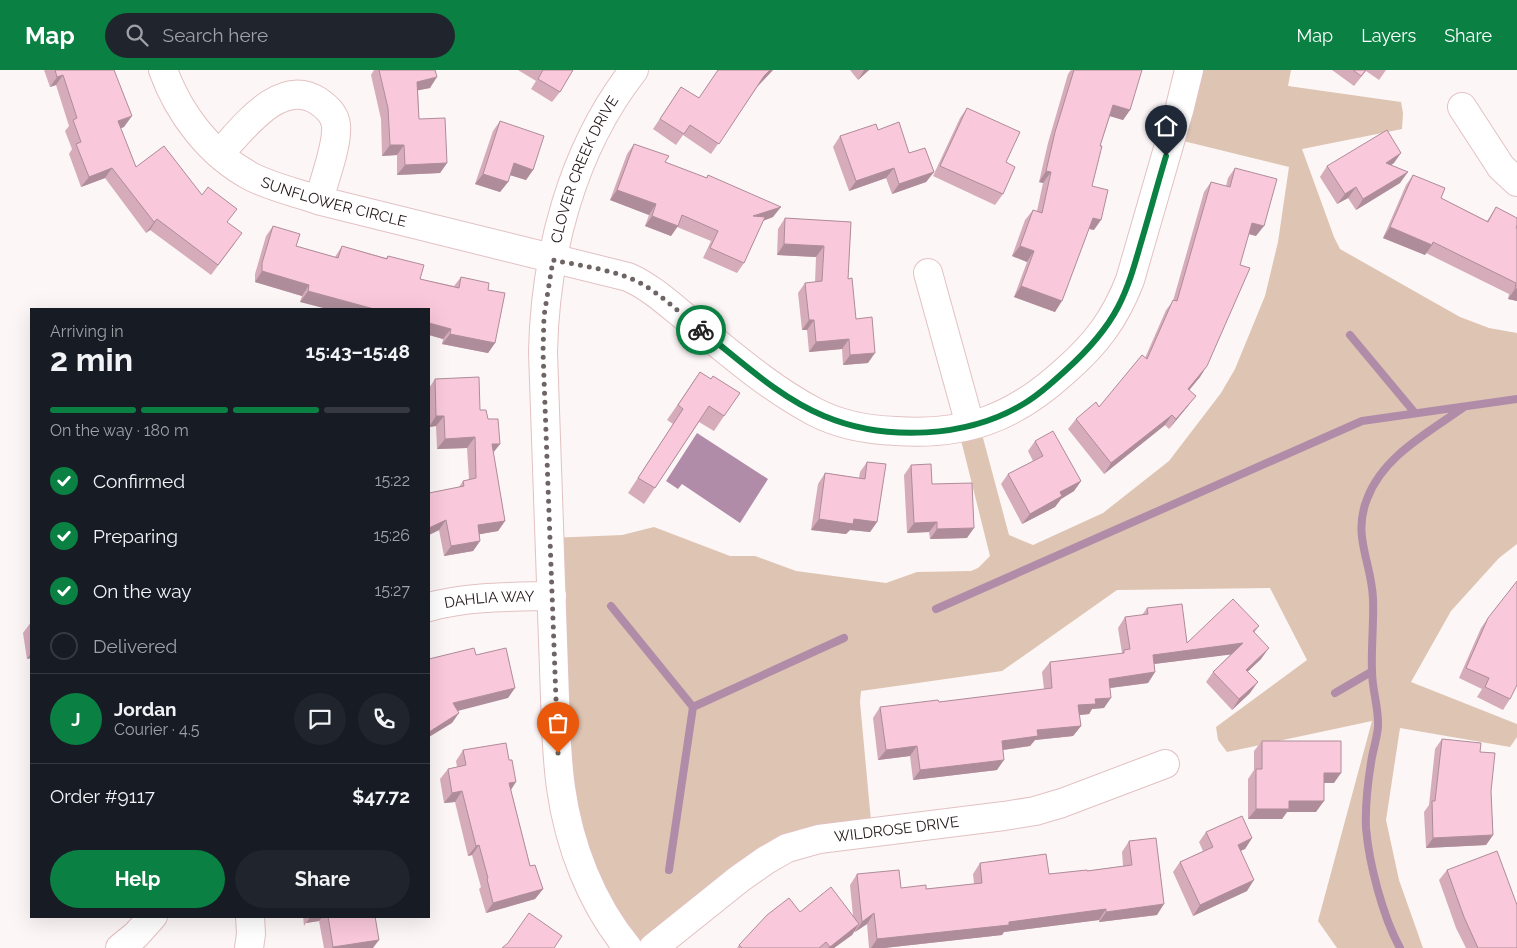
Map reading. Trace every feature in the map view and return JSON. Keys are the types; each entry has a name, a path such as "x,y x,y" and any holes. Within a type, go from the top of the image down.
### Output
{"street":[{"name":"SUNFLOWER CIRCLE","path":"163,70 186,115 203,139 242,171 260,180 319,200 623,276 643,285 759,376 795,400 824,416 862,427 896,432 932,431 970,425 1014,410 1044,390 1088,351 1111,320 1130,280 1180,108 1189,70"},
{"name":"CLOVER CREEK DRIVE","path":"628,948 614,931 593,893 576,850 564,808 556,727 543,352 544,316 553,260 564,212 582,160 612,101 634,70"},
{"path":"219,154 260,112 274,101 285,96 294,95 312,98 328,110 334,118 336,125 333,147 319,200"},
{"path":"1462,108 1501,167 1517,182"},
{"path":"928,273 970,425"},
{"name":"DAHLIA WAY","path":"430,607 480,598 552,596"},
{"name":"WILDROSE DRIVE","path":"653,948 738,879 787,848 819,839 1004,816 1035,810 1062,803 1166,764"},
{"path":"127,946 151,918"},
{"path":"249,948 250,918"}],"shaded area":[{"path":"1189,70 1291,70 1288,86 1401,102 1403,113 1402,129 1302,149 1340,249 1460,317 1489,328 1517,333 1517,544 1499,558 1451,611 1411,682 1517,724 1517,737 1510,747 1400,728 1386,820 1399,880 1423,948 1337,948 1318,921 1372,721 1227,752 1218,740 1216,727 1307,660 1270,588 1117,590 1002,671 861,691 860,702 872,832 819,839 653,948 628,948 581,865 550,538 622,535 654,527 730,556 755,556 796,571 886,583 917,572 971,571 978,568 990,556 958,428 979,423 1009,535 1033,545 1103,513 1169,461 1221,393 1235,369 1265,296 1278,242 1289,167 1171,138"},
{"path":"697,433 768,479 740,523 682,484 678,489 666,481"}],"building":[{"path":"55,70 114,70 132,116 118,121 136,167 164,146 202,195 208,187 237,209 227,222 242,233 218,265 157,219 154,222 112,168 89,177 76,144 81,142 73,120 77,118 63,75 57,77"},
{"path":"379,70 435,70 437,77 417,82 419,119 445,118 447,163 405,165 404,145 390,145 388,108"},
{"path":"543,70 573,70 560,92 538,79"},
{"path":"718,70 770,70 764,76 719,144 690,125 684,134 660,119 681,87 699,98"},
{"path":"1074,70 1142,70 1130,110 1113,105 1100,146 1102,146 1092,186 1108,190 1101,220 1093,218 1062,301 1021,286 1034,251 1020,246 1033,210 1042,213 1051,172 1046,171 1055,132"},
{"path":"1353,70 1366,70 1361,76"},
{"path":"967,108 1020,132 1006,162 1015,167 1003,194 940,166"},
{"path":"500,121 544,136 533,170 514,163 508,182 483,174"},
{"path":"899,122 909,153 925,148 934,172 899,184 894,168 856,181 840,136 876,124 878,130"},
{"path":"1387,130 1401,153 1386,163 1408,172 1363,199 1356,187 1345,194 1327,166"},
{"path":"634,144 669,156 665,162 707,178 708,175 781,207 753,216 765,217 744,263 710,248 718,231 682,215 678,226 652,216 656,204 617,190"},
{"path":"1235,168 1277,179 1264,226 1252,223 1240,265 1250,268 1207,366 1188,389 1196,396 1176,419 1172,415 1111,463 1076,419 1096,402 1099,407 1142,355 1147,359 1173,300 1177,301 1211,182 1230,187"},
{"path":"1413,175 1445,188 1441,198 1488,222 1496,207 1517,218 1517,289 1515,289 1516,283 1433,242 1432,245 1390,227"},
{"path":"785,218 851,222 848,279 852,278 856,319 872,317 875,353 850,355 849,339 816,342 814,320 809,320 805,283 822,281 824,246 784,244"},
{"path":"273,226 300,234 296,246 338,258 342,246 387,259 388,256 424,265 420,279 459,288 461,277 489,283 488,290 505,293 495,343 450,334 451,329 430,323 430,308 370,308 308,291 309,285 262,271 262,263"},
{"path":"700,372 711,379 713,376 740,393 724,416 709,406 655,488 638,478 683,409 678,405"},
{"path":"479,377 480,410 486,410 488,419 498,419 500,444 492,444 505,521 478,525 480,541 451,546 446,520 430,528 430,493 464,486 463,481 476,478 475,437 445,439 444,416 436,416 435,379"},
{"path":"1053,431 1081,481 1060,492 1062,496 1030,514 1008,474 1043,456 1035,441"},
{"path":"867,462 886,464 877,522 854,519 853,524 819,519 825,473 865,479"},
{"path":"931,464 932,484 972,483 974,528 937,529 937,522 914,523 911,465"},
{"path":"1517,581 1517,685 1510,699 1485,687 1489,678 1466,668 1488,618"},
{"path":"1233,599 1259,626 1253,631 1269,648 1246,670 1258,682 1239,699 1213,672 1243,643 1153,655 1155,672 1109,679 1111,698 1095,699 1096,704 1078,705 1081,726 1037,730 1038,736 1002,741 1004,760 920,770 917,746 886,750 880,707 938,700 939,702 1052,688 1050,662 1124,653 1124,650 1130,649 1125,617 1148,614 1147,608 1182,604 1187,643"},
{"path":"474,648 476,655 506,648 515,688 453,703 459,713 430,731 430,659"},
{"path":"1442,739 1481,743 1480,752 1495,753 1491,791 1493,835 1433,838 1432,801 1435,801"},
{"path":"1262,741 1341,741 1341,773 1324,773 1324,801 1289,801 1289,809 1256,809 1256,769 1262,769"},
{"path":"506,743 509,760 512,760 516,782 509,783 530,866 535,865 543,889 493,903 479,845 476,846 462,791 452,793 448,769 466,765 463,750"},
{"path":"1242,816 1252,838 1238,845 1254,880 1200,905 1180,862 1213,847 1206,832"},
{"path":"1156,838 1164,904 1106,912 1106,909 1009,922 1009,925 877,939 874,913 862,922 857,874 899,870 901,888 926,885 926,889 982,883 980,863 1046,854 1049,874 1087,871 1132,865 1129,841"},
{"path":"1497,851 1517,905 1517,948 1478,948 1464,917 1447,870"},
{"path":"831,887 859,924 830,947 826,942 819,948 742,948 739,945 767,915 789,898 800,912"},
{"path":"529,913 562,936 554,948 502,948 508,943"},
{"path":"328,918 375,918 379,940 333,947"}],"waterway":[{"path":"1350,335 1415,413"},
{"path":"936,609 1362,421 1517,399"},
{"path":"1400,948 1388,921 1378,890 1370,858 1366,828 1368,784 1378,731 1378,720 1372,671 1372,586 1361,526 1367,499 1374,484 1384,470 1408,447 1464,407"},
{"path":"611,606 693,707 669,870"},
{"path":"693,707 844,638"},
{"path":"1335,693 1371,672"}],"way so far":[{"path":"558,753 543,352 544,316 553,260 628,277 650,290 701,330"}],"route":[{"path":"701,330 781,391 816,412 844,423 870,429 909,432 958,428 994,418 1024,404 1044,390 1088,351 1102,334 1119,305 1130,280 1166,156"}]}
